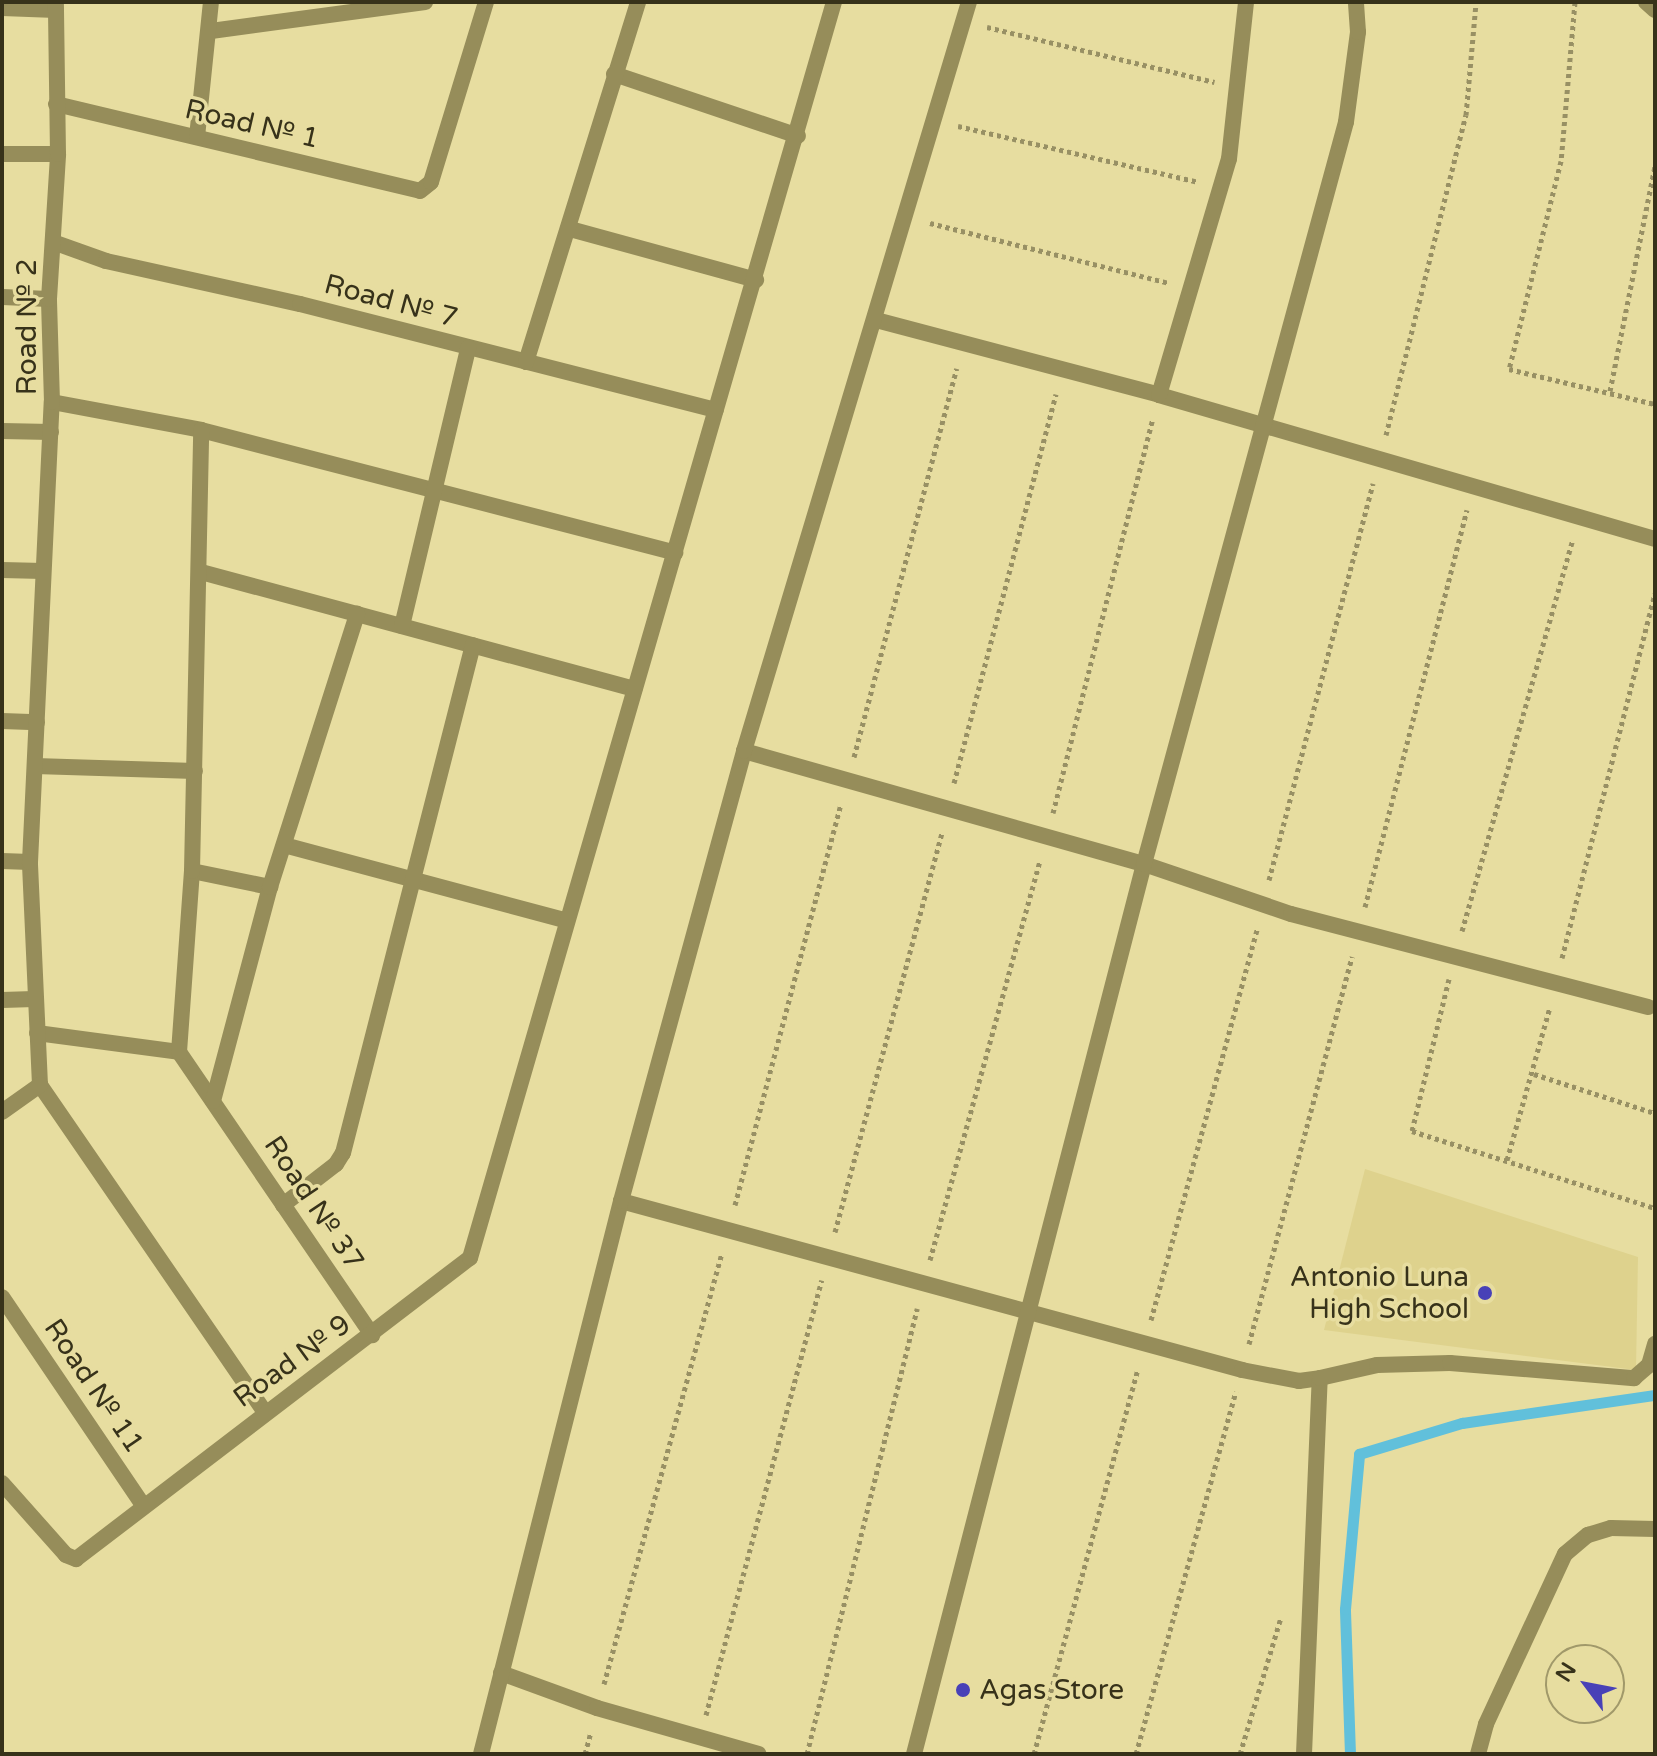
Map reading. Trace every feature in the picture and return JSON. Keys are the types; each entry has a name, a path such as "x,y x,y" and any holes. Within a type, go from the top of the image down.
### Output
{"street":[{"path":"197,137 211,31 211,2"},
{"path":"211,31 425,2"},
{"name":"Road № 1","path":"56,104 420,191 431,182 486,2"},
{"path":"526,362 570,229 638,2"},
{"path":"284,845 567,921 798,136 834,2"},
{"path":"481,1754 621,1201 744,751 876,320 969,2"},
{"path":"1159,395 1221,188 1238,88 1246,2"},
{"path":"914,1754 1144,864 1346,122 1358,32 1356,2"},
{"path":"1646,2 1655,10"},
{"path":"2,8 56,6"},
{"name":"Road № 2","path":"40,1085 30,862 52,402 49,299 58,154 56,6"},
{"path":"614,74 798,136"},
{"path":"2,154 58,154"},
{"path":"570,229 756,280"},
{"name":"Road № 7","path":"53,242 106,261 300,304 716,410"},
{"path":"2,297 49,299"},
{"path":"876,320 1159,395 1472,489 1655,539"},
{"path":"402,626 468,348"},
{"path":"52,402 201,430 433,493 675,553"},
{"path":"37,1033 179,1052 192,871 201,572 201,430"},
{"path":"2,431 51,432"},
{"path":"2,570 43,571"},
{"path":"201,572 635,689"},
{"path":"213,1101 270,887 357,614"},
{"path":"283,1205 343,1153 473,645"},
{"path":"2,721 37,722"},
{"path":"744,751 1144,864 1359,933 1456,953 1648,1007"},
{"path":"35,766 195,771"},
{"path":"2,861 30,862"},
{"path":"192,871 270,887"},
{"name":"Road № 9","path":"2,1483 66,1555 76,1559 264,1411 372,1335 470,1258 567,921"},
{"path":"2,1000 34,999"},
{"name":"Road № 37","path":"179,1052 372,1335"},
{"path":"2,1112 40,1085 264,1411"},
{"path":"621,1201 829,1255 1026,1313 1242,1370 1299,1381 1377,1365 1450,1363 1634,1378 1649,1365 1655,1344"},
{"name":"Road № 11","path":"2,1297 143,1505"},
{"path":"1304,1754 1320,1378"},
{"path":"1478,1754 1486,1724 1565,1554 1588,1535 1611,1528 1655,1529"},
{"path":"501,1673 597,1708 759,1754"}],"path":[{"path":"1575,2 1561,161 1509,369 1655,404"},
{"path":"963,21 1238,88"},
{"path":"934,121 1221,188"},
{"path":"1610,391 1655,166"},
{"path":"905,217 1191,288"},
{"path":"1136,1754 1359,933 1472,489"},
{"path":"1580,519 1456,953 1412,1131 1655,1208"},
{"path":"1507,1160 1534,1074 1655,594"},
{"path":"1534,1074 1655,1113"},
{"path":"597,1708 729,1230"},
{"path":"700,1735 829,1255"},
{"path":"807,1754 923,1284"},
{"path":"1240,1754 1284,1609"}],"shaded area":[{"name":"Antonio Luna High School","path":"1365,1169 1638,1257 1636,1370 1324,1330"}],"waterway":[{"path":"1350,1754 1345,1609 1359,1454 1462,1423 1655,1395"}],"place":[{"name":"Antonio Luna High School","path":"1485,1293"},
{"name":"Agas Store","path":"963,1690"}]}
